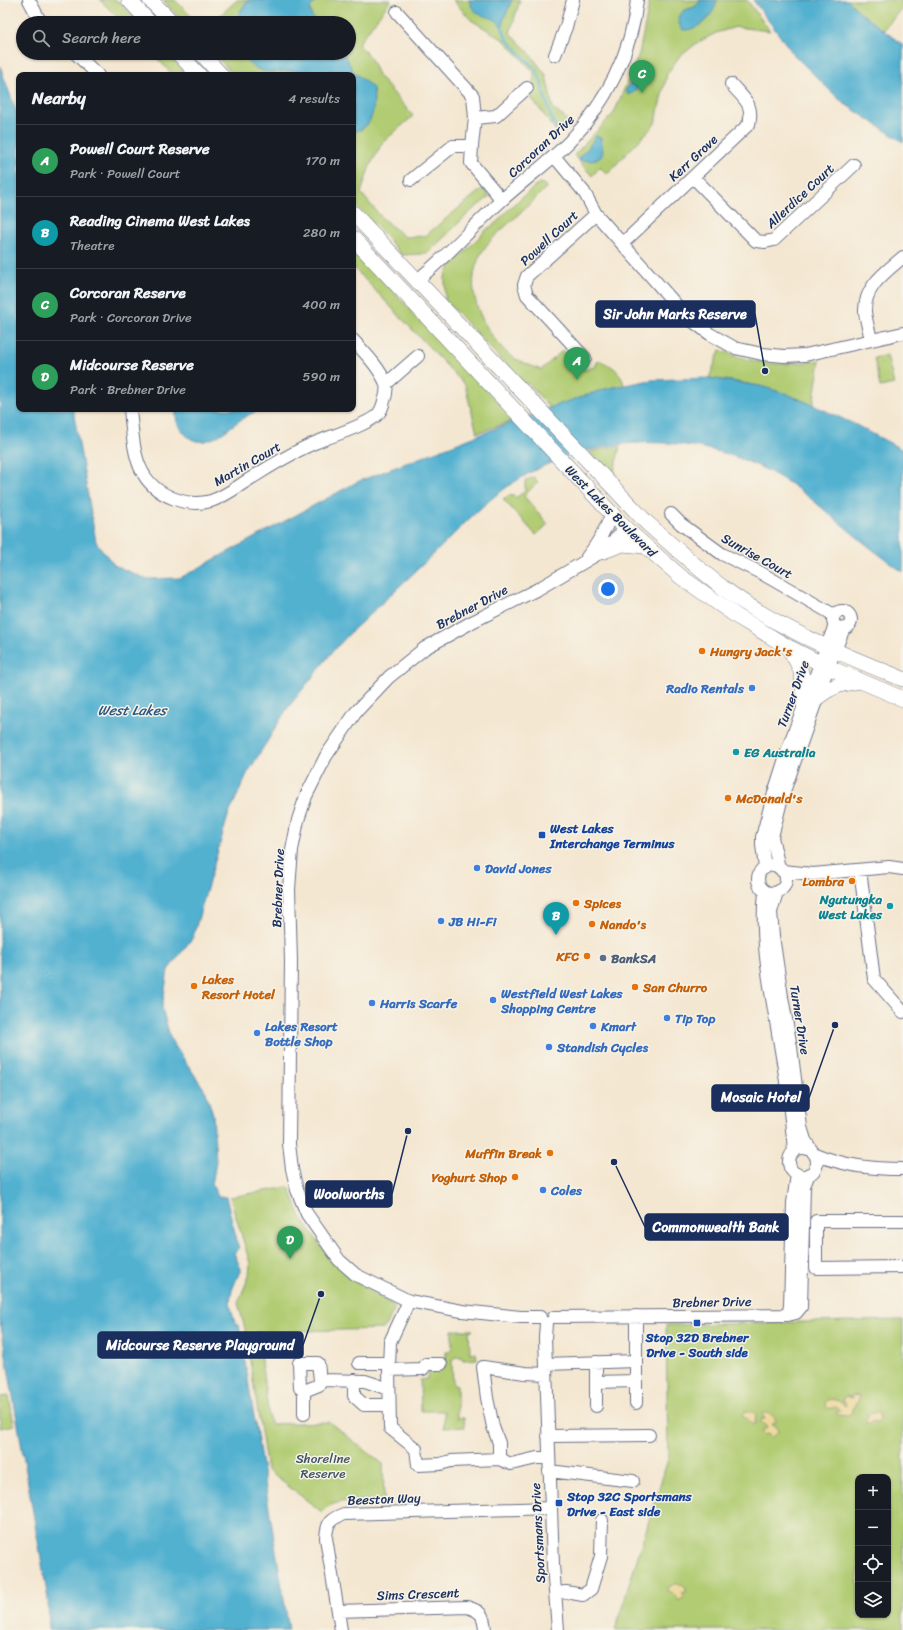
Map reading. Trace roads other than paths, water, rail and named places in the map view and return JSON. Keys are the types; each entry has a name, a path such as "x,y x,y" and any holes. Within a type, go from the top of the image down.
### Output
{"main road":[{"path":"129,0 144,16"},
{"path":"150,0 166,16"},
{"path":"185,60 196,72"},
{"path":"207,60 218,72"},
{"name":"West Lakes Boulevard","path":"356,216 646,523 726,590 781,624 830,649 903,679"},
{"name":"West Lakes Boulevard","path":"356,241 626,529 681,577 738,617 788,647 824,665 903,699"},
{"path":"404,291 416,281"},
{"path":"599,473 605,491 626,514 629,520 626,529"},
{"path":"601,552 623,544 645,546"},
{"path":"788,647 799,663 803,676 804,704"},
{"path":"818,697 836,686 861,681"}],"street":[{"path":"29,0 37,16"},
{"path":"555,55 566,27 573,0"},
{"name":"Corcoran Drive","path":"416,281 502,200 554,156 588,121 619,67 631,34 637,0"},
{"path":"398,12 473,96 475,118 471,163 502,200"},
{"path":"82,60 95,72"},
{"name":"Kerr Grove","path":"622,244 749,124 752,114 748,104 731,84"},
{"path":"475,118 496,116 527,88"},
{"path":"411,180 453,146 472,146"},
{"path":"554,156 584,192 596,214 688,317 710,334 735,348 762,354 784,356 805,355 903,333"},
{"name":"Allerdice Court","path":"694,177 756,241 765,242 774,240 854,165"},
{"name":"Powell Court","path":"585,358 527,295 524,285 527,276 596,214"},
{"path":"871,340 865,312 869,292 876,281 903,257"},
{"path":"356,344 379,371 386,384 418,356"},
{"name":"Martin Court","path":"130,412 136,458 146,479 162,495 195,503 211,500 229,492 288,455 372,419 379,413 383,406 386,384"},
{"name":"Brebner Drive","path":"582,562 601,537 612,514"},
{"name":"Sunrise Court","path":"671,514 681,524 722,554 761,573 838,623 830,649"},
{"name":"Brebner Drive","path":"626,529 601,552 538,589 472,622 425,648 389,677 356,712 337,739 306,796 298,820 292,850 289,889 291,961 288,1117 292,1169 297,1190 307,1214 339,1260 356,1275 409,1301 462,1311 547,1319 636,1316 788,1315"},
{"name":"Turner Drive","path":"765,868 762,837 773,796 804,704 824,665 830,649"},
{"name":"Turner Drive","path":"782,874 772,837 782,797 818,697 824,665"},
{"path":"782,874 781,890 771,892 761,888 758,880 759,875 769,866 782,874 813,874 889,867 903,868"},
{"path":"860,870 874,978 903,1012"},
{"name":"Turner Drive","path":"771,892 763,913 764,938 781,1047 794,1151"},
{"name":"Turner Drive","path":"771,892 773,936 791,1047 801,1127 805,1140 813,1152"},
{"path":"834,1161 801,1175 793,1171 789,1163 791,1155 794,1151 803,1148 834,1161 872,1169 903,1169"},
{"path":"797,1174 793,1203 790,1306 788,1315 796,1313 801,1307 803,1194 804,1186 817,1158 813,1152"},
{"path":"903,1221 816,1222 816,1268 903,1267"},
{"path":"409,1301 390,1339 390,1428 416,1449 418,1465 440,1464 450,1461 499,1459 511,1464 537,1458 549,1458"},
{"path":"636,1316 636,1403"},
{"name":"Sportsmans Drive","path":"547,1319 545,1338 549,1471 558,1630"},
{"path":"499,1459 499,1443 489,1405 483,1367 525,1373 596,1362 636,1361"},
{"path":"596,1362 596,1406"},
{"path":"304,1391 319,1385 320,1380 318,1363 299,1363 300,1388 304,1391 304,1414"},
{"path":"359,1363 423,1369 426,1364 441,1364"},
{"path":"320,1380 365,1381 389,1389"},
{"path":"354,1380 354,1396 364,1404 389,1405"},
{"path":"596,1382 636,1381"},
{"path":"548,1436 649,1435"},
{"name":"Sportsmans Drive","path":"549,1471 633,1481"},
{"name":"Beeston Way","path":"341,1630 326,1538 328,1524 334,1518 344,1514 358,1513 551,1508"},
{"name":"Sportsmans Drive","path":"556,1593 566,1592 583,1595 591,1589 601,1556 602,1520"},
{"name":"Sims Crescent","path":"338,1611 467,1606 479,1611 484,1620 485,1630"}],"water":[{"path":"249,0 317,0 310,8 312,16 238,16 240,11"},
{"path":"469,0 512,0 503,21 503,26 501,26 493,19 476,12"},
{"path":"701,0 717,0 716,6 705,21 700,25 689,30 683,30 679,24 679,17 683,11 696,6"},
{"path":"753,0 847,0 862,14 903,45 903,142 842,102 795,56"},
{"path":"247,60 348,60 354,72 266,72 249,63"},
{"name":"West Lakes","path":"0,66 16,111 16,412 74,412 96,542 114,565 146,579 180,578 357,482 554,406 605,389 651,380 709,378 760,386 787,394 856,425 903,450 903,572 790,483 748,462 714,450 678,444 642,443 607,446 572,455 538,468 499,493 467,521 353,630 333,651 287,709 247,774 228,816 193,937 168,970 162,1008 171,1040 206,1092 213,1115 216,1161 212,1185 218,1196 226,1197 239,1249 234,1253 241,1269 232,1291 230,1302 236,1325 239,1325 289,1630 49,1630 48,1599 0,1321"},
{"path":"641,68 646,68 648,72 645,79 638,89 628,95 626,90"},
{"path":"356,74 373,88 374,101 370,121 360,130 356,131"},
{"path":"596,136 601,138 603,152 601,157 592,161 579,160 579,157 588,148"},
{"path":"255,412 244,417 220,435 206,441 192,439 185,434 180,429 176,413"}],"waterway":[{"path":"502,26 506,38 538,72 551,117 557,130"}],"place":[{"name":"Corcoran Reserve","path":"642,93"},
{"name":"Sir John Marks Reserve","path":"765,371"},
{"name":"Powell Court Reserve","path":"577,380"},
{"name":"Hungry Jack's","path":"702,651"},
{"name":"Radio Rentals","path":"752,688"},
{"name":"EG Australia","path":"736,752"},
{"name":"McDonald's","path":"728,798"},
{"name":"West Lakes Interchange Terminus","path":"542,835"},
{"name":"David Jones","path":"477,868"},
{"name":"Lombra","path":"852,881"},
{"name":"Spices","path":"576,903"},
{"name":"Ngutungka West Lakes","path":"890,906"},
{"name":"JB Hi-Fi","path":"441,921"},
{"name":"Nando's","path":"592,924"},
{"name":"Reading Cinema West Lakes","path":"556,935"},
{"name":"KFC","path":"587,956"},
{"name":"BankSA","path":"603,958"},
{"name":"Lakes Resort Hotel","path":"194,986"},
{"name":"San Churro","path":"635,987"},
{"name":"Westfield West Lakes Shopping Centre","path":"493,1000"},
{"name":"Harris Scarfe","path":"372,1003"},
{"name":"Tip Top","path":"667,1018"},
{"name":"Mosaic Hotel","path":"835,1025"},
{"name":"Kmart","path":"593,1026"},
{"name":"Lakes Resort Bottle Shop","path":"257,1033"},
{"name":"Standish Cycles","path":"549,1047"},
{"name":"Woolworths","path":"408,1131"},
{"name":"Muffin Break","path":"550,1153"},
{"name":"Commonwealth Bank","path":"614,1162"},
{"name":"Yoghurt Shop","path":"515,1177"},
{"name":"Coles","path":"543,1190"},
{"name":"Midcourse Reserve","path":"290,1259"},
{"name":"Midcourse Reserve Playground","path":"321,1294"},
{"name":"Stop 32D Brebner Drive - South side","path":"697,1323"},
{"name":"Stop 32C Sportsmans Drive - East side","path":"559,1503"}],"park label":[{"name":"Shoreline Reserve","path":"323,1466"}]}
